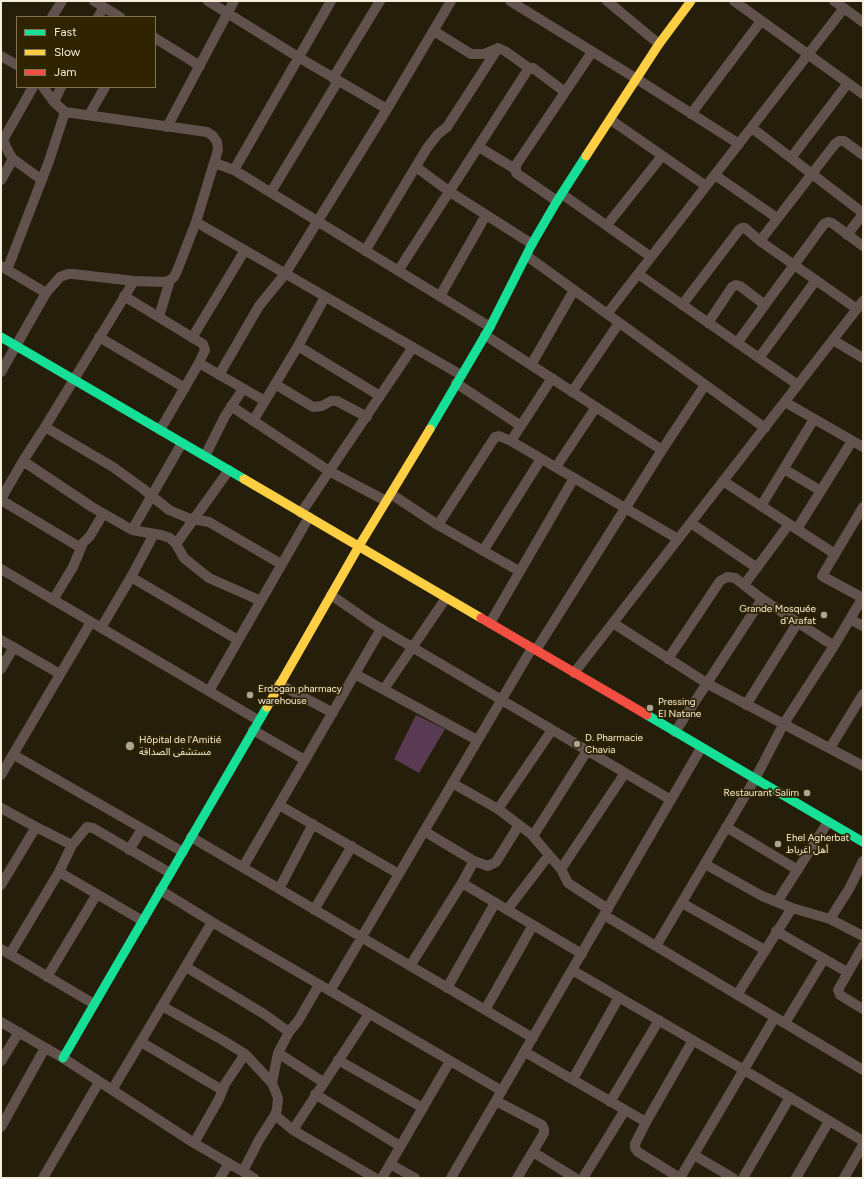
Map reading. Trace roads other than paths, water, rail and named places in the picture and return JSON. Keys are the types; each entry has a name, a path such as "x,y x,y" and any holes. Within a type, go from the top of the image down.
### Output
{"street":[{"path":"53,16 62,1"},
{"path":"94,1 118,16"},
{"path":"208,1 228,12 298,58 387,109"},
{"path":"167,127 234,1"},
{"path":"234,170 331,1"},
{"path":"271,192 380,1"},
{"path":"219,375 259,306 285,274 387,109 451,1"},
{"path":"510,1 739,144"},
{"path":"607,1 659,44"},
{"path":"63,1058 358,546 488,331 532,244 659,44 691,1"},
{"path":"734,1 863,94"},
{"path":"834,1 863,22"},
{"path":"99,16 104,7"},
{"path":"607,314 844,8"},
{"path":"691,114 761,21"},
{"path":"434,31 471,54 484,54 490,50 498,48 505,51 529,68 533,68 565,92"},
{"path":"156,39 200,66"},
{"path":"365,251 427,148 438,134 447,127 498,48"},
{"path":"515,169 592,52"},
{"path":"1,56 16,64"},
{"path":"398,271 529,68"},
{"path":"791,158 848,83"},
{"path":"32,88 2,138 13,159 42,180"},
{"path":"1,372 46,293 60,277 68,274 165,282 174,277 196,222 218,150 217,142 213,136 207,132 65,112 54,102 44,88"},
{"path":"54,102 61,88"},
{"path":"89,115 104,88"},
{"path":"46,293 4,268 42,180 65,112"},
{"path":"611,120 706,186"},
{"path":"752,128 863,214 847,234"},
{"path":"760,241 835,144 840,141 844,141 863,155"},
{"path":"479,147 515,169 516,173 607,225 651,257"},
{"path":"607,225 662,156"},
{"path":"1,180 13,159"},
{"path":"215,163 234,170 440,296 531,365 662,450"},
{"path":"416,167 450,192 532,244"},
{"path":"715,175 777,218"},
{"path":"440,296 486,215"},
{"path":"196,222 413,347 459,379 521,426"},
{"path":"737,343 824,224 828,222 832,223 863,246"},
{"path":"574,673 860,305 816,280 760,241 745,228 739,230 682,305"},
{"path":"192,338 244,250"},
{"path":"527,256 765,428"},
{"path":"638,274 798,385"},
{"path":"81,548 1,499 134,280"},
{"path":"159,317 170,280"},
{"path":"759,358 816,280"},
{"path":"708,323 732,287 736,285 740,286 764,305"},
{"path":"531,365 574,290"},
{"path":"124,296 203,344 205,350 160,430"},
{"path":"253,421 298,346 325,297"},
{"path":"572,392 619,323"},
{"path":"1,337 863,842"},
{"path":"100,337 185,388"},
{"path":"833,340 863,358"},
{"path":"298,346 380,396"},
{"path":"209,691 261,601 329,471 413,347"},
{"path":"199,363 265,401"},
{"path":"511,441 552,378"},
{"path":"275,384 313,407 322,406 331,401 338,401 367,417"},
{"path":"330,991 501,700 705,385"},
{"path":"205,456 231,406 243,389"},
{"path":"785,402 863,447"},
{"path":"231,406 329,471 388,498 519,571"},
{"path":"556,467 596,407"},
{"path":"761,506 814,419"},
{"path":"46,427 113,467 152,495 169,510 188,518 209,522 281,564"},
{"path":"438,525 495,437 503,437 678,539"},
{"path":"744,586 757,568 793,527 821,491 852,441"},
{"path":"132,530 182,443"},
{"path":"483,551 541,458"},
{"path":"23,461 103,514 132,530 170,538 176,544 184,558 209,578 261,601"},
{"path":"784,469 821,491"},
{"path":"176,544 229,470"},
{"path":"490,623 574,478"},
{"path":"723,482 835,554"},
{"path":"656,946 755,779 783,725 863,598 822,576 863,507"},
{"path":"53,600 73,567 83,543 90,536 103,514"},
{"path":"691,523 757,568"},
{"path":"101,628 154,534"},
{"path":"1,569 258,720"},
{"path":"131,577 238,640"},
{"path":"668,659 720,581 727,577 735,578 762,599 834,646"},
{"path":"331,594 381,629 671,800"},
{"path":"384,689 446,598"},
{"path":"675,732 708,684 762,599"},
{"path":"850,619 863,626"},
{"path":"1,776 91,622"},
{"path":"746,705 798,622"},
{"path":"614,623 708,684 863,766"},
{"path":"243,867 381,629"},
{"path":"1,640 60,674"},
{"path":"1,669 14,647"},
{"path":"355,674 477,740"},
{"path":"279,684 332,713"},
{"path":"830,748 863,694"},
{"path":"253,730 305,760"},
{"path":"498,809 552,730"},
{"path":"451,1178 702,748"},
{"path":"533,836 587,751"},
{"path":"14,755 183,852"},
{"path":"561,870 625,773"},
{"path":"452,783 498,809 533,836 561,870 568,883 606,912 656,946 863,1070"},
{"path":"279,805 399,874"},
{"path":"1,808 72,845"},
{"path":"777,902 828,822"},
{"path":"279,889 313,824"},
{"path":"424,830 474,861 488,866 496,862 519,826"},
{"path":"1,885 36,827"},
{"path":"10,954 59,872 72,845 86,827 93,828 170,873"},
{"path":"726,827 798,870"},
{"path":"129,850 142,829"},
{"path":"191,837 533,1038"},
{"path":"314,910 352,846"},
{"path":"507,910 549,855"},
{"path":"410,966 462,883 474,861"},
{"path":"830,919 863,861"},
{"path":"705,864 762,896 792,908 830,919 863,936"},
{"path":"59,872 143,921"},
{"path":"462,883 582,954"},
{"path":"160,890 319,985 502,1091"},
{"path":"47,977 96,894"},
{"path":"447,988 495,903"},
{"path":"682,903 765,950"},
{"path":"737,995 776,931 792,908"},
{"path":"112,1090 212,922"},
{"path":"485,1010 533,925"},
{"path":"776,931 847,972"},
{"path":"863,946 859,962 847,972 838,990 838,993 843,997 863,1009"},
{"path":"1,949 94,1004"},
{"path":"785,1023 824,959"},
{"path":"186,966 208,981 264,1014 288,1032"},
{"path":"572,970 863,1141"},
{"path":"272,1083 278,1053 288,1032 298,1021 319,985"},
{"path":"573,1079 619,998"},
{"path":"162,1006 245,1054 272,1083 278,1098 278,1109 276,1115 258,1140 243,1171"},
{"path":"293,1130 315,1094 369,1014"},
{"path":"693,1040 646,1122 634,1148 680,1178 775,1017"},
{"path":"610,1102 659,1020"},
{"path":"1,1022 63,1058 194,1143 254,1178"},
{"path":"1,1062 19,1032"},
{"path":"141,1042 222,1090"},
{"path":"1,1127 45,1048"},
{"path":"525,1052 646,1122"},
{"path":"278,1053 323,1082"},
{"path":"194,1143 219,1099 222,1090 245,1054"},
{"path":"338,1060 423,1108"},
{"path":"382,1178 450,1061"},
{"path":"43,1178 99,1082"},
{"path":"315,1094 400,1146"},
{"path":"744,1178 790,1097"},
{"path":"496,1101 542,1125 544,1129 544,1133 517,1178"},
{"path":"583,1178 625,1110"},
{"path":"276,1115 293,1130 375,1178"},
{"path":"796,1178 829,1121"},
{"path":"844,1178 863,1146"},
{"path":"533,1152 571,1177"},
{"path":"694,1155 733,1178"},
{"path":"220,1178 229,1163"},
{"path":"390,1164 415,1178"}],"place":[{"name":"Grande Mosquée d'Arafat","path":"824,615"},
{"name":"Erdogan pharmacy warehouse","path":"250,695"},
{"name":"Pressing El Natane","path":"650,708"},
{"name":"D. Pharmacie Chavia","path":"577,744"},
{"name":"Hôpital de l'Amitié مستشفى الصداقة","path":"130,746"},
{"name":"Restaurant Salim","path":"807,793"},
{"name":"Ehel Agherbat أهل اغرباط","path":"778,844"}]}
